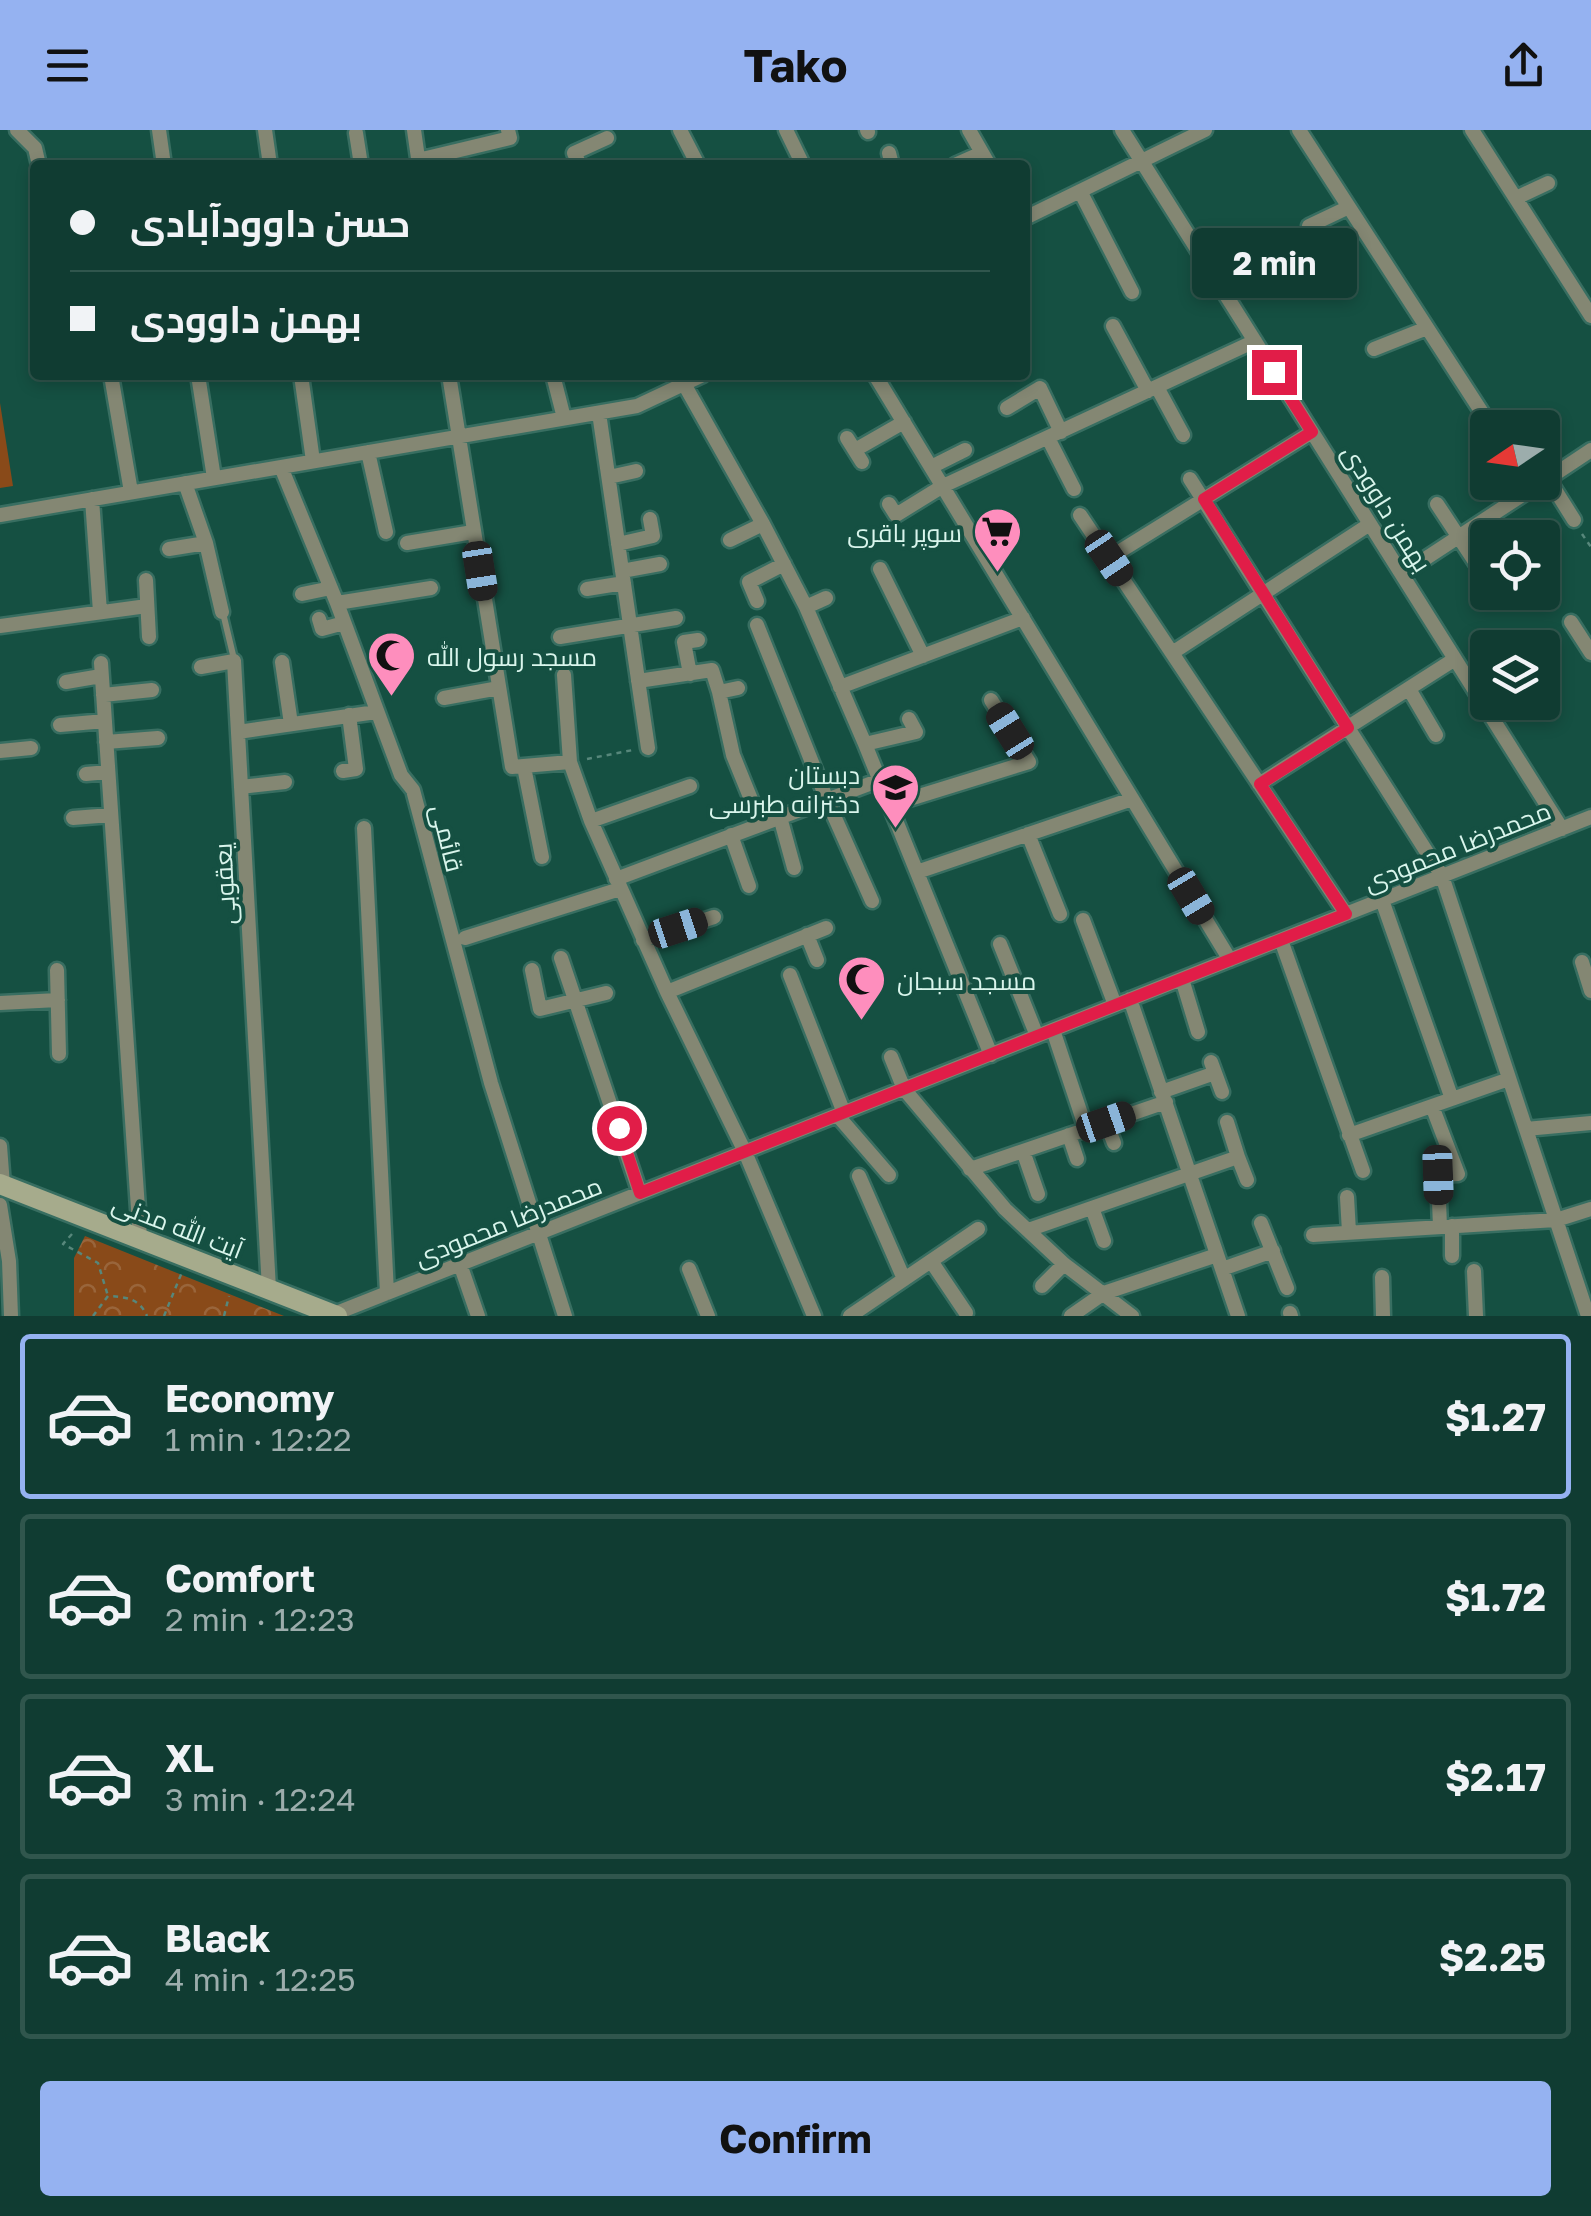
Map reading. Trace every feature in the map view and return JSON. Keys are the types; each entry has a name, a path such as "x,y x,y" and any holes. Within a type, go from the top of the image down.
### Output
{"main road":[{"name":"آیت الله مدنی","path":"1,1191 86,1217 335,1315"}],"street":[{"path":"17,130 35,148 38,160"},
{"path":"159,130 163,160"},
{"path":"265,130 269,160"},
{"path":"414,130 418,160"},
{"path":"426,160 510,138 508,130"},
{"path":"680,130 695,160"},
{"path":"786,130 801,160"},
{"path":"968,130 986,159"},
{"name":"بهمن داوودی","path":"1122,130 1562,829"},
{"path":"1030,216 1206,130"},
{"path":"1300,130 1480,410"},
{"path":"1472,130 1591,316"},
{"path":"356,133 361,160"},
{"path":"578,160 574,153 607,138"},
{"path":"1516,198 1548,183"},
{"path":"1080,191 1132,292"},
{"path":"1308,226 1349,207"},
{"path":"1114,326 1183,435"},
{"path":"1374,349 1427,328"},
{"path":"889,504 896,514 943,486 1255,341"},
{"path":"111,380 130,492"},
{"path":"199,380 214,478"},
{"path":"301,380 313,461"},
{"path":"450,380 499,688 542,856"},
{"path":"554,380 564,418"},
{"path":"0,514 637,406 681,380 806,607 991,1054"},
{"path":"879,380 1230,960"},
{"path":"1006,408 1046,385 1054,435 1074,489"},
{"path":"600,412 648,748"},
{"path":"854,450 904,422"},
{"path":"1109,558 1312,432"},
{"path":"931,468 965,450"},
{"path":"1560,468 1591,450"},
{"path":"368,452 386,532"},
{"name":"قائمی","path":"281,467 334,595 400,775 413,790 491,1083 565,1316"},
{"path":"609,477 636,470"},
{"path":"1190,479 1442,876 1556,1220 1584,1282 1588,1316"},
{"name":"یعقوبی","path":"185,483 206,543 222,612"},
{"path":"92,499 100,612"},
{"path":"1402,574 1512,500"},
{"path":"1560,500 1574,520"},
{"path":"1437,504 1470,554"},
{"path":"1080,515 1346,914"},
{"path":"618,544 653,536 650,519"},
{"path":"730,540 763,524"},
{"path":"1172,653 1370,524"},
{"path":"407,543 473,532"},
{"path":"169,548 206,543"},
{"path":"587,589 660,564"},
{"path":"757,600 749,582 784,564"},
{"path":"880,569 923,656"},
{"path":"146,580 149,637"},
{"path":"302,594 431,588"},
{"path":"806,607 826,598"},
{"path":"0,626 147,606"},
{"path":"560,637 676,618"},
{"path":"840,688 1023,618"},
{"path":"319,619 322,629 344,623"},
{"path":"1572,622 1591,653"},
{"path":"757,625 826,800 872,901"},
{"path":"690,674 684,642 698,640"},
{"path":"1260,784 1455,660"},
{"path":"202,666 234,661"},
{"name":"یعقوبی","path":"234,661 270,1289"},
{"path":"282,662 291,724"},
{"path":"66,682 101,669 140,1238"},
{"path":"638,681 712,670 733,755 762,824"},
{"path":"564,675 570,762 591,821 642,940 745,1152 814,1316"},
{"path":"444,698 499,688"},
{"path":"720,692 738,688"},
{"path":"1408,689 1436,734"},
{"path":"103,694 152,690"},
{"path":"890,805 1030,762 991,700"},
{"path":"238,732 376,712"},
{"path":"343,771 356,770 349,715"},
{"path":"865,744 916,732 909,719"},
{"path":"60,725 104,721"},
{"path":"106,742 158,738"},
{"path":"0,751 32,748"},
{"path":"518,767 570,762"},
{"path":"86,774 108,772"},
{"path":"465,938 618,884 880,780"},
{"path":"242,787 285,782"},
{"path":"591,821 690,786"},
{"path":"918,872 1132,799"},
{"path":"72,818 111,816"},
{"path":"780,817 794,868"},
{"name":"محمدرضا محمودی","path":"335,1315 1442,876 1562,829 1590,822"},
{"path":"364,828 387,1293"},
{"path":"1028,834 1060,914"},
{"path":"731,836 749,886"},
{"path":"1382,900 1452,1098"},
{"path":"642,940 714,917"},
{"path":"1083,920 1164,1097 1238,1316"},
{"path":"667,992 826,928"},
{"path":"807,935 816,960"},
{"path":"1280,940 1363,1171"},
{"path":"1000,944 1037,1036"},
{"path":"561,958 640,1193"},
{"path":"1582,962 1590,982"},
{"path":"57,970 59,1054"},
{"path":"532,970 540,1009 606,993"},
{"path":"790,975 841,1114 889,1176"},
{"path":"1182,979 1198,1032"},
{"path":"0,1003 58,1000"},
{"path":"1053,1030 1086,1130"},
{"path":"891,1057 904,1089 1005,1209 1064,1264 1132,1316"},
{"path":"970,1169 1106,1122 1164,1097 1213,1068 1222,1092"},
{"path":"1349,1134 1509,1078"},
{"path":"1432,1106 1458,1174 1438,1175 1452,1256"},
{"path":"1106,1122 1114,1144"},
{"path":"1226,1122 1247,1180"},
{"path":"1526,1129 1591,1123"},
{"path":"1069,1135 1078,1158"},
{"path":"0,1146 11,1316"},
{"path":"1023,1151 1038,1194"},
{"path":"1028,1230 1238,1157"},
{"path":"859,1176 904,1279"},
{"path":"1347,1197 1348,1232"},
{"path":"1092,1208 1104,1240"},
{"path":"1312,1234 1556,1220 1591,1209"},
{"path":"1260,1223 1287,1288"},
{"path":"856,1314 978,1228"},
{"path":"1072,1316 1104,1293 1273,1251"},
{"path":"931,1260 966,1313"},
{"path":"460,1264 478,1316"},
{"path":"1042,1286 1064,1264"},
{"path":"689,1269 708,1316"},
{"path":"1474,1271 1476,1316"},
{"path":"1382,1277 1383,1316"}],"lane":[{"name":"یعقوبی","path":"222,612 234,661"}],"path":[{"path":"570,762 648,748"},
{"path":"86,1217 63,1244 98,1264 108,1296"},
{"path":"164,1316 188,1257"},
{"path":"224,1316 234,1275"},
{"path":"93,1316 108,1296"},
{"path":"108,1296 130,1298 143,1307 147,1316"}],"green space":[{"path":"0,403 13,486 0,488"},
{"path":"85,1236 284,1316 74,1316 74,1258"}],"place":[{"name":"سوپر باقری","path":"997,574"},
{"name":"مسجد رسول الله","path":"392,698"},
{"name":"دبستان دخترانه طبرسی","path":"895,830"},
{"name":"مسجد سبحان","path":"862,1022"}],"route":[{"path":"619,1128 640,1193 1346,914 1260,784 1348,728 1204,499 1312,432 1274,372"}]}
